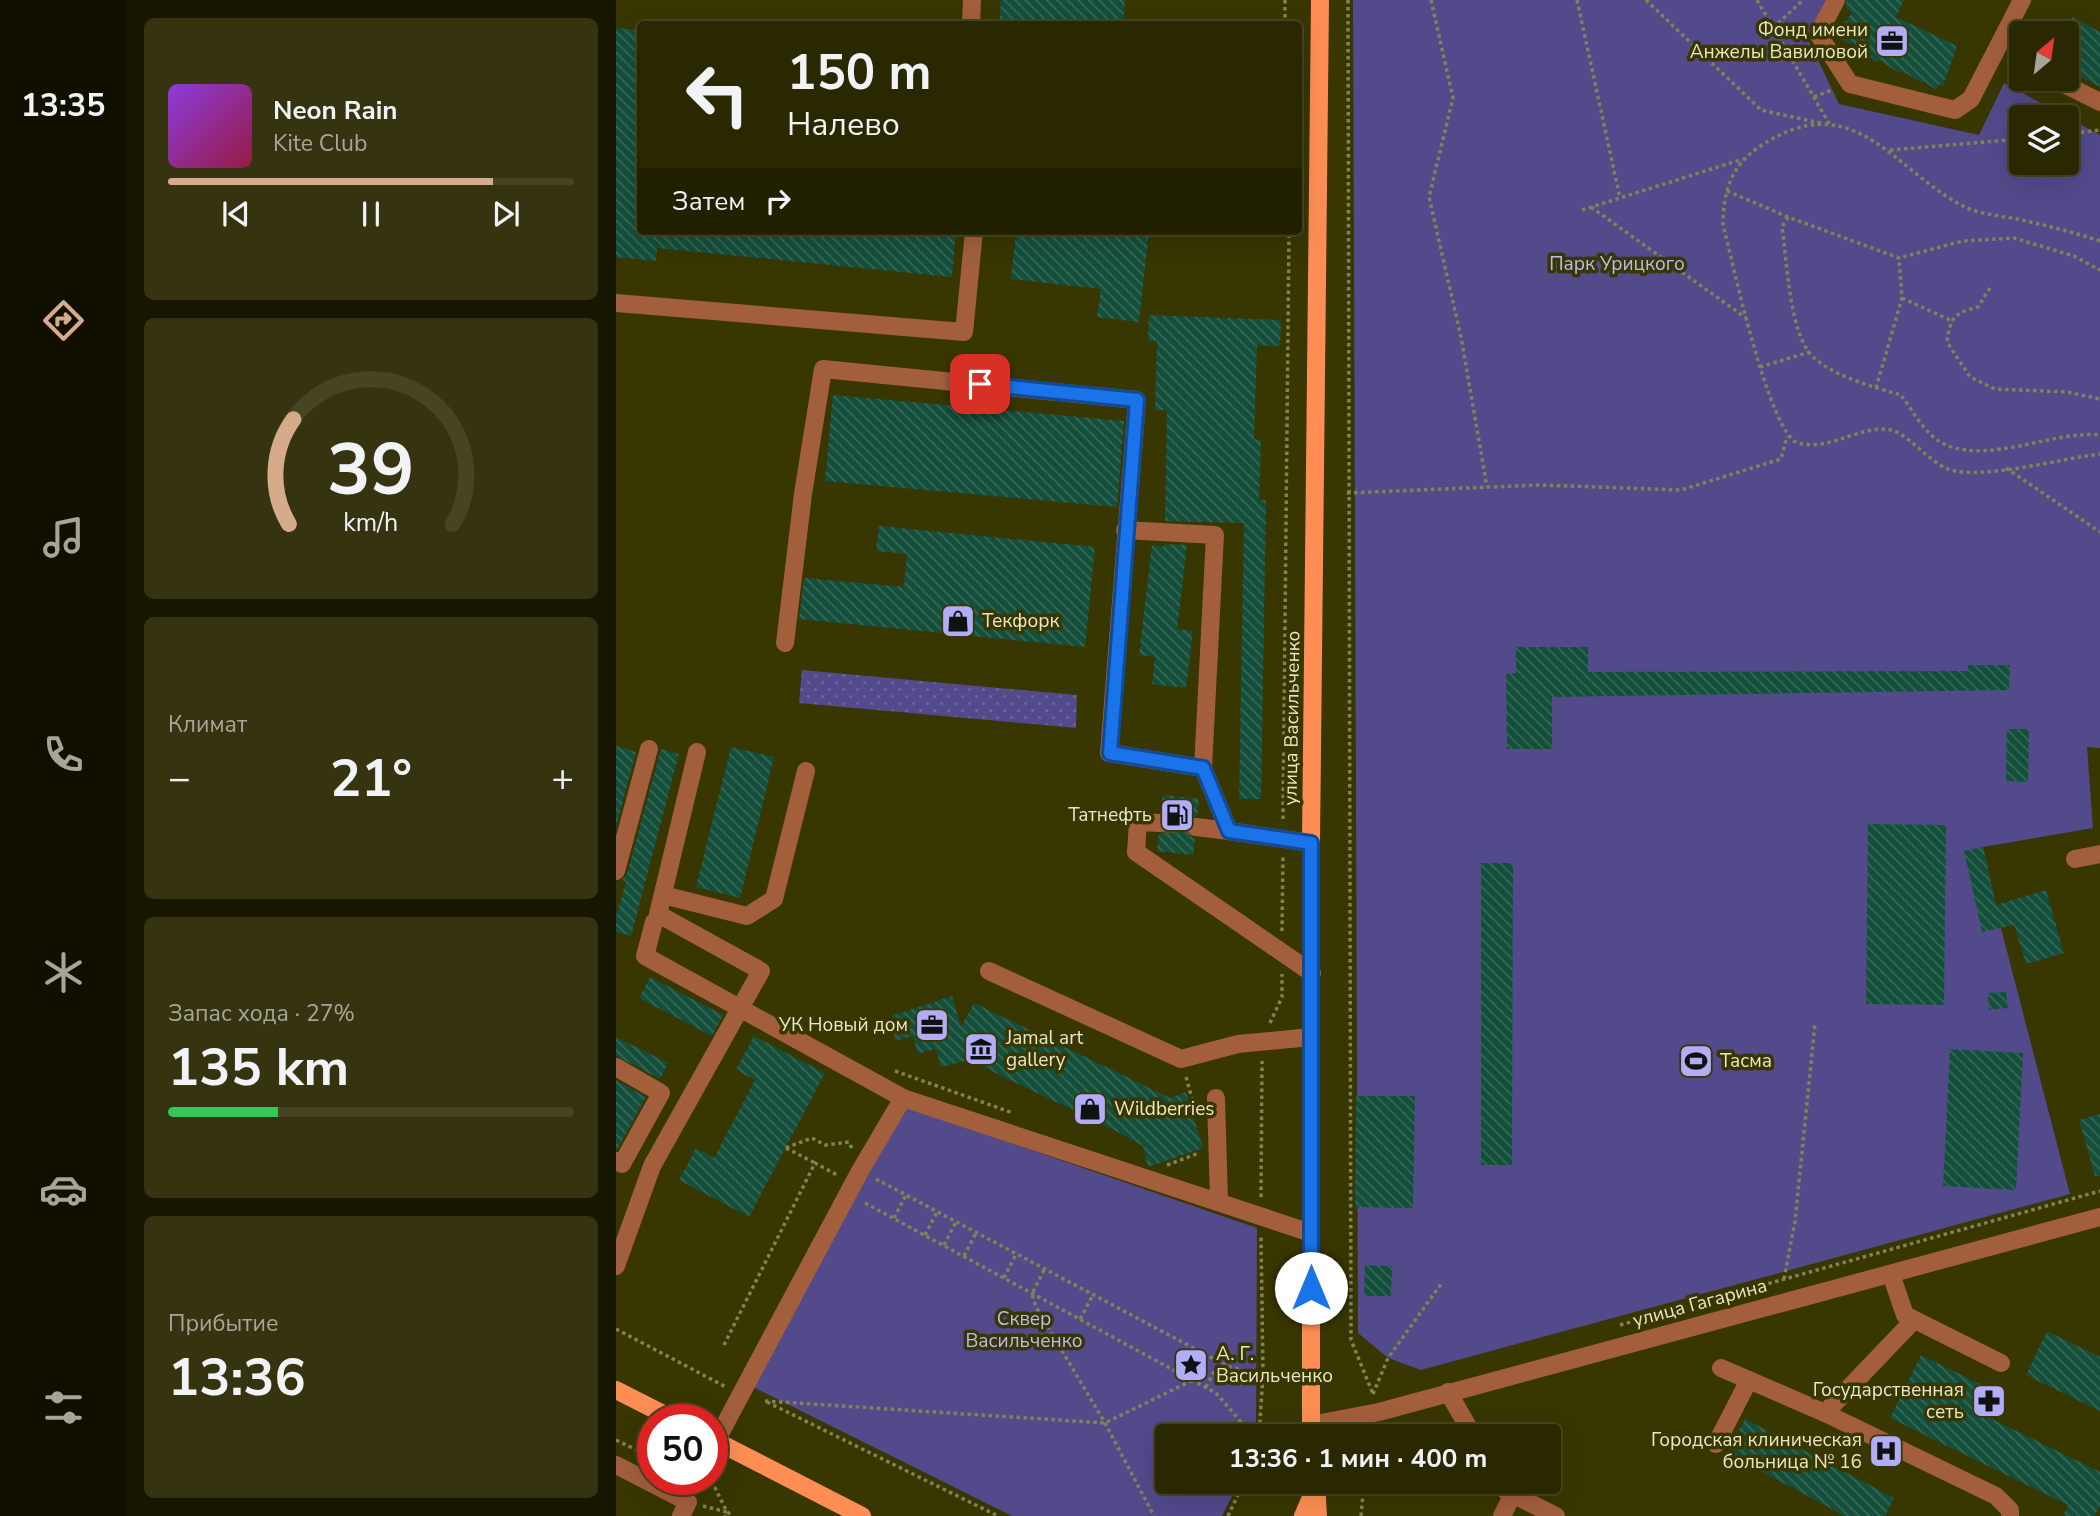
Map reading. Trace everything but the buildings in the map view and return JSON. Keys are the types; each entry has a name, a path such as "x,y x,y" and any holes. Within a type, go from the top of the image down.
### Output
{"main road":[{"name":"улица Васильченко","path":"1311,1424 1311,843 1320,0"},
{"path":"616,1390 644,1404"},
{"path":"728,1447 862,1516"},
{"path":"1303,1516 1312,1494"},
{"path":"1317,1494 1318,1516"}],"street":[{"path":"971,21 972,0"},
{"path":"1836,0 1818,34 1850,84 1955,110 1971,99 2022,0"},
{"path":"2078,91 2100,102"},
{"path":"616,303 964,332 974,235"},
{"path":"785,643 803,494 824,369 1137,400 1110,753 1203,768"},
{"path":"1125,530 1215,535 1203,768 1229,831"},
{"path":"616,871 649,749"},
{"path":"616,1266 652,1166 761,971 658,914 697,752"},
{"path":"663,895 747,916 774,899 806,771"},
{"path":"1160,823 1138,822 1136,852 1312,973"},
{"path":"1196,827 1311,843"},
{"path":"2074,859 2100,854"},
{"path":"654,922 645,956 903,1098 1311,1233"},
{"path":"989,971 1181,1059 1238,1044 1311,1037"},
{"path":"616,1068 661,1093 622,1164 616,1161"},
{"path":"728,1415 903,1098"},
{"path":"1216,1098 1219,1201"},
{"name":"улица Гагарина","path":"1336,1424 2100,1217"},
{"path":"1891,1274 1905,1315 2001,1363"},
{"path":"1825,1413 1914,1320"},
{"path":"1721,1368 1825,1413 1996,1496 2010,1510 2010,1516"},
{"path":"1716,1444 1749,1380"},
{"path":"1448,1392 1466,1424"},
{"path":"616,1465 685,1509"},
{"path":"1502,1516 1506,1494"},
{"path":"1518,1494 1556,1516"}],"path":[{"path":"1285,0 1285,21"},
{"path":"1348,0 1347,493 1351,1340 1373,1394"},
{"path":"1432,0 1453,98 1429,197 1461,337 1487,487"},
{"path":"1577,0 1620,198"},
{"path":"1646,0 1761,110 1864,134 1890,150 1934,188 1967,208 2066,230 2100,241"},
{"path":"1757,0 1830,125"},
{"path":"1773,28 1803,0"},
{"path":"1582,210 1743,159 1775,136 1830,125"},
{"path":"2079,133 2100,130"},
{"path":"1890,150 2009,140"},
{"path":"1743,159 1723,198 1723,225 1760,368 1787,436 1797,443 1817,444 1883,429 1896,431 1931,461 1951,470 1990,471 2100,454"},
{"path":"1727,191 1899,258 1963,241 2014,238 2074,256 2100,270"},
{"path":"1591,207 1747,319"},
{"path":"1788,217 1782,227 1796,319 1810,352 1868,388 1901,395 1929,432 1944,444 1970,449 2010,449 2080,433 2100,435"},
{"path":"1876,388 1902,298 1899,258"},
{"path":"1990,288 1978,307 1958,312 1950,320 1947,342 1970,377 1995,389 2067,393 2100,399"},
{"path":"1902,298 1950,320"},
{"path":"1760,368 1810,352"},
{"path":"1347,493 1539,485 1681,490 1781,459 1787,436"},
{"path":"2006,468 2100,532"},
{"path":"1783,1280 1795,1222 1815,1024"},
{"path":"1181,1059 1200,1126"},
{"path":"887,1071 899,1072 1014,1113"},
{"path":"849,1142 825,1145 812,1138 786,1147 839,1176 864,1173 1219,1362 1229,1367 1263,1374"},
{"path":"1159,1168 1206,1150"},
{"path":"724,1345 815,1163"},
{"path":"1615,1327 2100,1191"},
{"path":"894,1218 906,1195"},
{"path":"865,1203 1206,1387 1216,1393 1243,1424"},
{"path":"925,1235 937,1212"},
{"path":"943,1245 956,1222"},
{"path":"964,1256 976,1233"},
{"path":"1004,1278 1016,1254"},
{"path":"1045,1269 1032,1294 1035,1307 1105,1423 1154,1516"},
{"path":"1373,1394 1388,1358 1441,1284"},
{"path":"1080,1319 1093,1295"},
{"path":"616,1329 729,1388"},
{"path":"1206,1387 1219,1362"},
{"path":"998,1516 765,1401 1105,1423 1192,1380"},
{"path":"1373,1394 1385,1390"},
{"path":"616,1440 637,1450"},
{"path":"1228,1516 1238,1494"},
{"path":"1362,1516 1363,1494"},
{"path":"718,1495 726,1514"},
{"path":"685,1509 733,1516"}],"green space":[{"name":"Парк Урицкого","path":"1353,0 1826,0 1807,37 1839,104 1979,135 2004,83 2009,86 2009,91 2019,91 2045,105 2009,105 2009,175 2079,175 2079,124 2100,135 2100,748 2087,747 2093,828 1983,847 2001,928 2070,1194 1421,1370 1388,1358 1358,1333"},
{"path":"802,670 1077,695 1076,728 799,703"},
{"name":"Сквер Васильченко","path":"904,1106 1257,1228 1256,1424 1155,1424 1155,1494 1233,1494 1222,1516 1012,1516 753,1387"}],"tunnel":[{"path":"1160,823 1196,827"}],"place":[{"name":"Фонд имени Анжелы Вавиловой","path":"1892,41"},
{"name":"Текфорк","path":"958,621"},
{"name":"Татнефть","path":"1177,815"},
{"name":"УК Новый дом","path":"932,1025"},
{"name":"Jamal art gallery","path":"981,1049"},
{"name":"Тасма","path":"1696,1061"},
{"name":"Wildberries","path":"1090,1109"},
{"name":"А. Г. Васильченко","path":"1191,1365"},
{"name":"Государственная сеть","path":"1989,1401"},
{"name":"Городская клиническая больница № 16","path":"1886,1451"}],"route":[{"path":"980,384 1137,400 1110,753 1203,768 1229,831 1311,843 1311,1288"}]}
